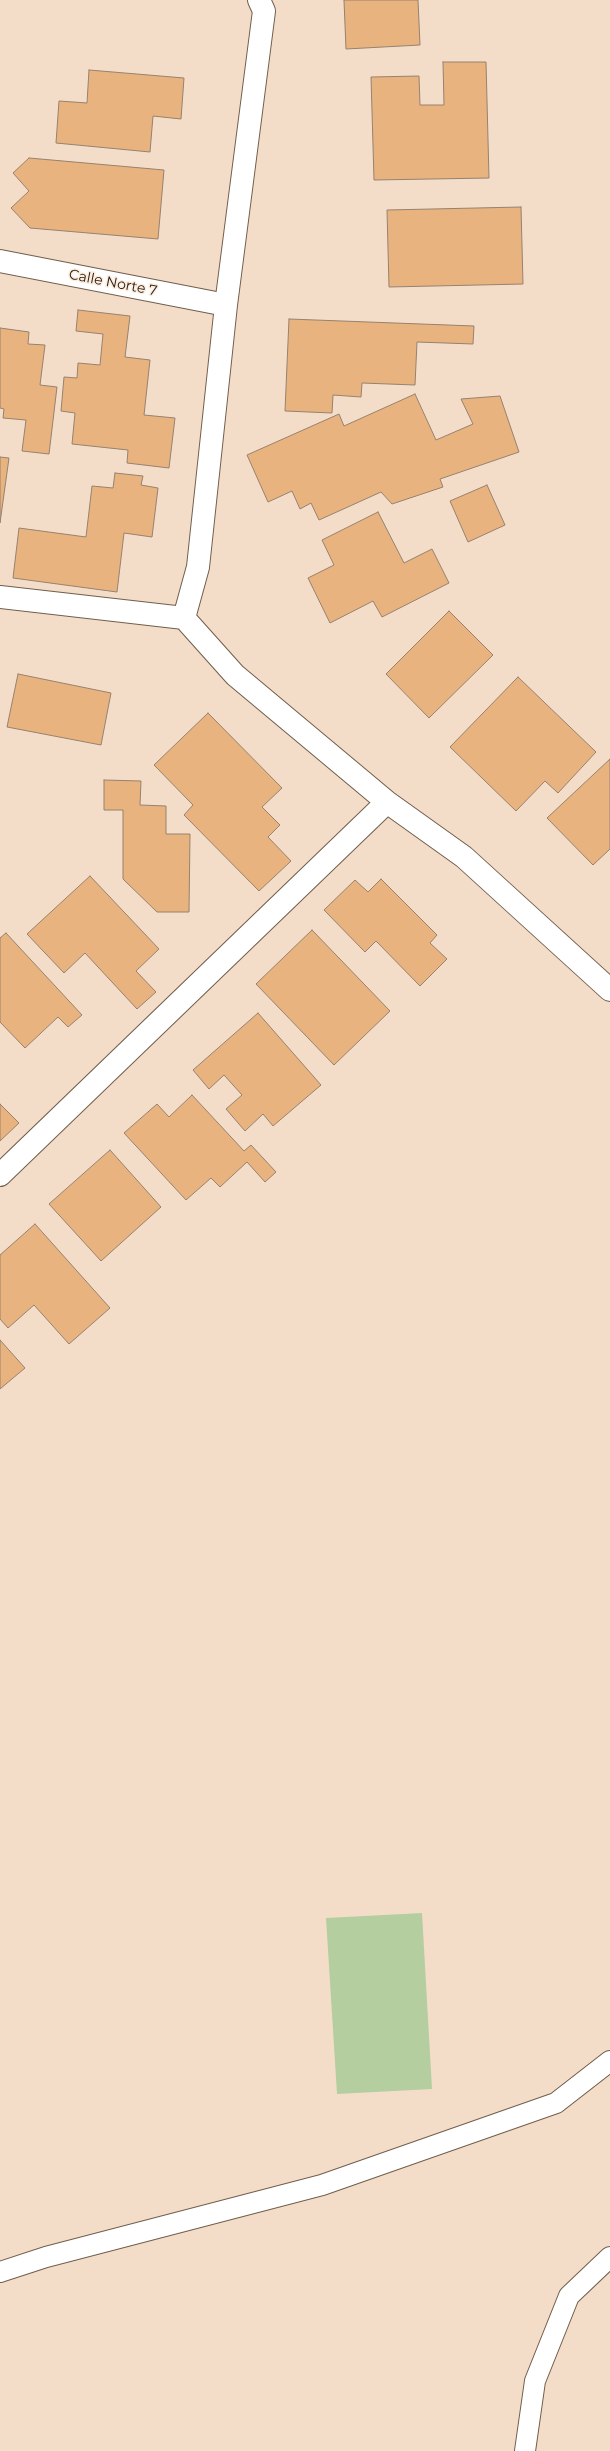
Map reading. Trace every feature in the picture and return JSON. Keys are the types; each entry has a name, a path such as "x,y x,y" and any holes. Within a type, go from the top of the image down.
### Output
{"street":[{"path":"184,618 198,567 226,305 264,11 259,0"},
{"name":"Calle Norte 7","path":"0,261 226,305"},
{"path":"0,597 184,618 235,675 387,802 464,857 610,990"},
{"path":"0,1175 387,802"}],"lane":[{"path":"0,2272 46,2257 330,2182 556,2103 610,2061"},
{"path":"525,2451 535,2381 569,2296 610,2257"}],"green space":[{"path":"422,1913 432,2089 337,2094 326,1918"}],"building":[{"path":"344,0 418,0 420,45 346,49"},
{"path":"443,62 486,62 489,178 374,180 371,77 419,76 420,105 444,105"},
{"path":"89,70 184,78 181,119 153,116 150,152 56,143 59,101 87,103"},
{"path":"29,158 164,170 158,239 30,228 11,208 29,191 13,173"},
{"path":"521,207 523,284 389,287 387,210"},
{"path":"78,310 130,316 125,357 150,360 144,415 175,418 169,468 127,463 128,450 72,444 75,413 61,411 64,377 77,378 78,363 100,365 103,334 76,331"},
{"path":"289,319 474,326 473,344 417,342 415,385 362,383 361,397 333,395 332,413 285,411"},
{"path":"0,328 29,332 28,344 45,345 40,385 57,387 49,454 22,451 26,420 3,418 4,409 0,408"},
{"path":"415,394 436,440 473,424 461,399 500,396 519,452 440,479 443,487 392,504 381,492 319,520 311,503 300,509 292,491 268,502 247,455 339,414 344,426"},
{"path":"0,457 9,458 0,523"},
{"path":"115,473 143,476 141,485 158,488 152,537 124,533 117,592 13,578 19,528 86,537 92,486 113,488"},
{"path":"487,485 505,525 468,542 450,501"},
{"path":"378,512 404,563 432,549 449,583 382,617 373,601 330,623 308,578 334,565 322,540"},
{"path":"449,611 493,655 429,718 386,674"},
{"path":"18,674 111,693 101,745 7,727"},
{"path":"518,677 596,752 558,793 545,781 516,811 450,747"},
{"path":"208,713 282,788 262,807 280,825 268,837 291,861 259,891 184,815 193,805 154,765"},
{"path":"610,759 610,849 593,865 547,818"},
{"path":"104,780 141,781 140,805 166,806 166,834 190,834 189,912 157,912 123,879 123,810 104,810"},
{"path":"90,876 159,949 136,971 156,992 137,1009 85,953 64,973 27,934"},
{"path":"381,879 437,935 430,943 447,959 420,986 376,941 365,952 324,910 355,880 368,892"},
{"path":"312,930 390,1011 334,1065 256,984"},
{"path":"6,933 82,1015 68,1027 58,1017 25,1048 0,1022 0,938"},
{"path":"258,1013 321,1085 273,1126 263,1114 245,1131 226,1109 242,1095 224,1075 209,1089 193,1070"},
{"path":"192,1095 244,1151 251,1145 276,1172 265,1182 247,1162 220,1187 211,1178 186,1200 124,1133 157,1104 169,1117"},
{"path":"0,1104 19,1123 0,1141"},
{"path":"110,1150 161,1207 101,1261 49,1204"},
{"path":"35,1224 110,1308 69,1344 34,1305 8,1328 0,1319 0,1255"},
{"path":"0,1340 25,1368 0,1389"}]}
